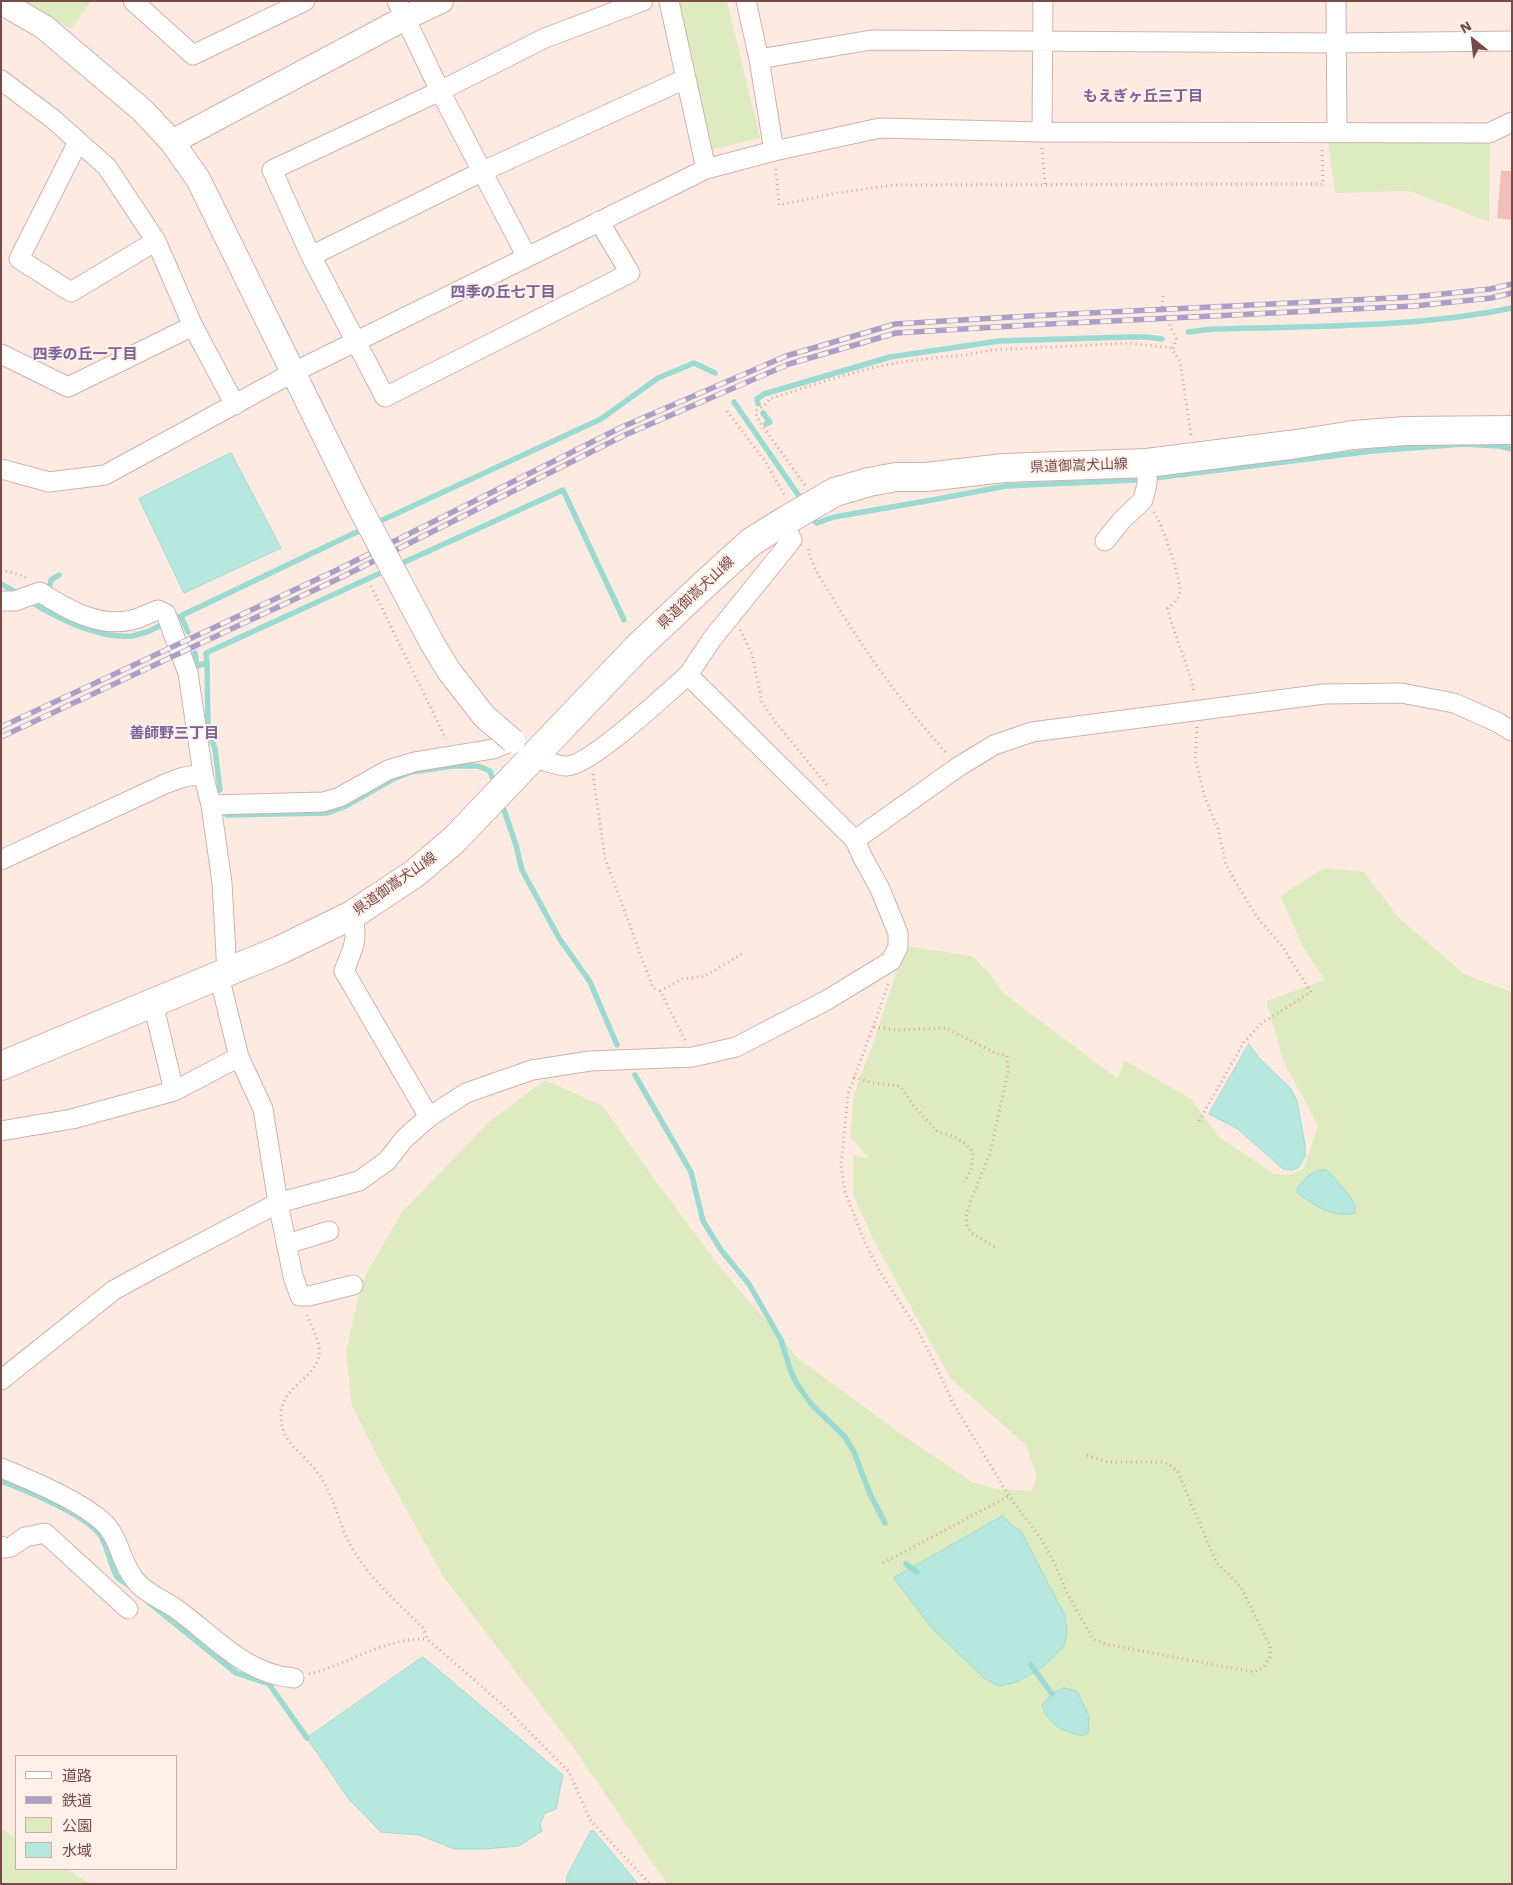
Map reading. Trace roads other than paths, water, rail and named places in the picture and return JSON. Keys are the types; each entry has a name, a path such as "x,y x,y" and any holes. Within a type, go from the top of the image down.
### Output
{"main road":[{"name":"県道御嵩犬山線","path":"1,1066 280,950 352,915 414,874 454,840 523,749 639,646 751,542 796,519 835,492 869,482 896,477 926,477 1004,468 1146,478 1195,457 1353,435 1405,431 1512,430"}],"street":[{"path":"133,1 193,55 295,3"},
{"path":"172,142 401,10 441,1"},
{"path":"599,221 630,273 385,397 311,256 272,170 440,91 545,38 643,1"},
{"path":"669,1 706,169"},
{"path":"746,1 759,59 774,151"},
{"path":"1042,141 1044,1"},
{"path":"1336,1 1337,132"},
{"path":"1,2 44,27 142,110 172,142 198,179 358,504 432,643 449,671 484,716 523,749 567,766 590,757 633,723 688,675 712,639 792,540 796,519"},
{"path":"401,10 481,172 527,257"},
{"path":"759,59 871,40 1337,43 1512,41"},
{"path":"311,256 481,172 685,79"},
{"path":"1,80 53,119 106,167 156,241 193,326 235,405"},
{"path":"1,470 49,482 104,475 292,373 706,169 774,151 880,128 1042,141 1337,132 1489,133 1512,122"},
{"path":"78,142 19,259 71,292 156,241"},
{"path":"1,354 68,387 193,326"},
{"path":"1105,541 1122,520 1146,478"},
{"path":"8,601 40,592 63,607 103,621 131,620 158,610 166,614 188,673 203,774 211,804 222,883 223,974 239,1057 263,1109 278,1203 300,1296 309,1296 353,1285"},
{"path":"1,1380 114,1290 278,1203 359,1182 387,1161 404,1139 429,1117 466,1093 532,1070 590,1061 693,1056 736,1047 828,1000 891,961 898,947 898,933 880,888 855,840 688,675"},
{"path":"855,840 958,767 994,744 1032,732 1324,694 1401,693 1454,703 1512,731"},
{"path":"211,804 323,802 340,797 388,770 414,762 493,749 523,749"},
{"path":"1,860 167,783 184,777 203,774"},
{"path":"352,915 357,930 354,945 344,971 429,1117"},
{"path":"153,1003 174,1091"},
{"path":"1,1130 72,1119 174,1091 239,1057"},
{"path":"287,1244 329,1231"},
{"path":"1,1468 63,1497 103,1521 114,1534 135,1581 151,1594 175,1608 244,1662 279,1676 294,1678"},
{"path":"1,1546 3,1548 11,1547 25,1537 45,1533 128,1609"}],"water":[{"path":"231,453 281,548 184,593 139,499"},
{"path":"1249,1044 1258,1057 1291,1089 1297,1101 1305,1145 1305,1157 1298,1168 1291,1170 1283,1169 1238,1129 1209,1114"},
{"path":"1318,1170 1326,1170 1331,1174 1351,1198 1355,1205 1355,1213 1340,1214 1325,1210 1298,1193 1297,1188 1307,1177"},
{"path":"1003,1516 1021,1531 1065,1616 1067,1633 1064,1646 1044,1666 1019,1681 1000,1686 985,1679 932,1628 894,1578"},
{"path":"423,1657 563,1775 556,1809 545,1813 540,1824 542,1831 519,1846 455,1849 419,1835 381,1832 348,1798 307,1738"},
{"path":"1064,1688 1077,1691 1089,1716 1088,1733 1082,1736 1057,1726 1048,1718 1042,1705 1052,1694"},
{"path":"591,1831 594,1831 638,1884 566,1884 567,1876"}],"waterway":[{"path":"1188,332 1213,329 1400,323 1475,315 1512,308"},
{"path":"758,404 757,399 764,394 890,357 999,341 1127,337 1162,339"},
{"path":"374,524 601,419 658,378 694,363 715,373"},
{"path":"734,402 799,496"},
{"path":"763,413 770,422 766,424"},
{"path":"813,520 817,523 834,517 1006,486 1138,480 1373,451 1463,444 1499,446 1512,449"},
{"path":"398,565 563,490 624,620"},
{"path":"28,600 51,614 92,631 119,636 132,636 147,632 365,528"},
{"path":"195,653 197,666 207,663 206,653 387,570"},
{"path":"49,589 51,580 59,575"},
{"path":"1,584 21,595"},
{"path":"181,616 188,632"},
{"path":"207,663 208,730 215,749 220,790"},
{"path":"227,815 327,813 344,807 393,779 411,772 453,766 478,766 490,771 492,777"},
{"path":"504,810 522,870 559,938 590,982 617,1045"},
{"path":"635,1075 691,1172 703,1221 721,1250 749,1284 781,1340 791,1372 797,1384 812,1405 845,1437 854,1452 870,1494 885,1523"},
{"path":"1,1481 69,1511 93,1527 103,1540 118,1578 131,1587"},
{"path":"906,1564 917,1572"},
{"path":"147,1601 236,1673 269,1684 307,1738"},
{"path":"1031,1665 1052,1694"}],"railway":[{"path":"1,727 337,570 622,427 786,356 895,324 1413,297 1490,289 1512,284"},
{"path":"1,737 340,578 625,435 789,364 896,333 1414,306 1491,298 1512,293"}],"district":[{"name":"もえぎヶ丘三丁目","path":"1143,97"},
{"name":"四季の丘七丁目","path":"503,293"},
{"name":"四季の丘一丁目","path":"85,355"},
{"name":"善師野三丁目","path":"174,734"}]}
